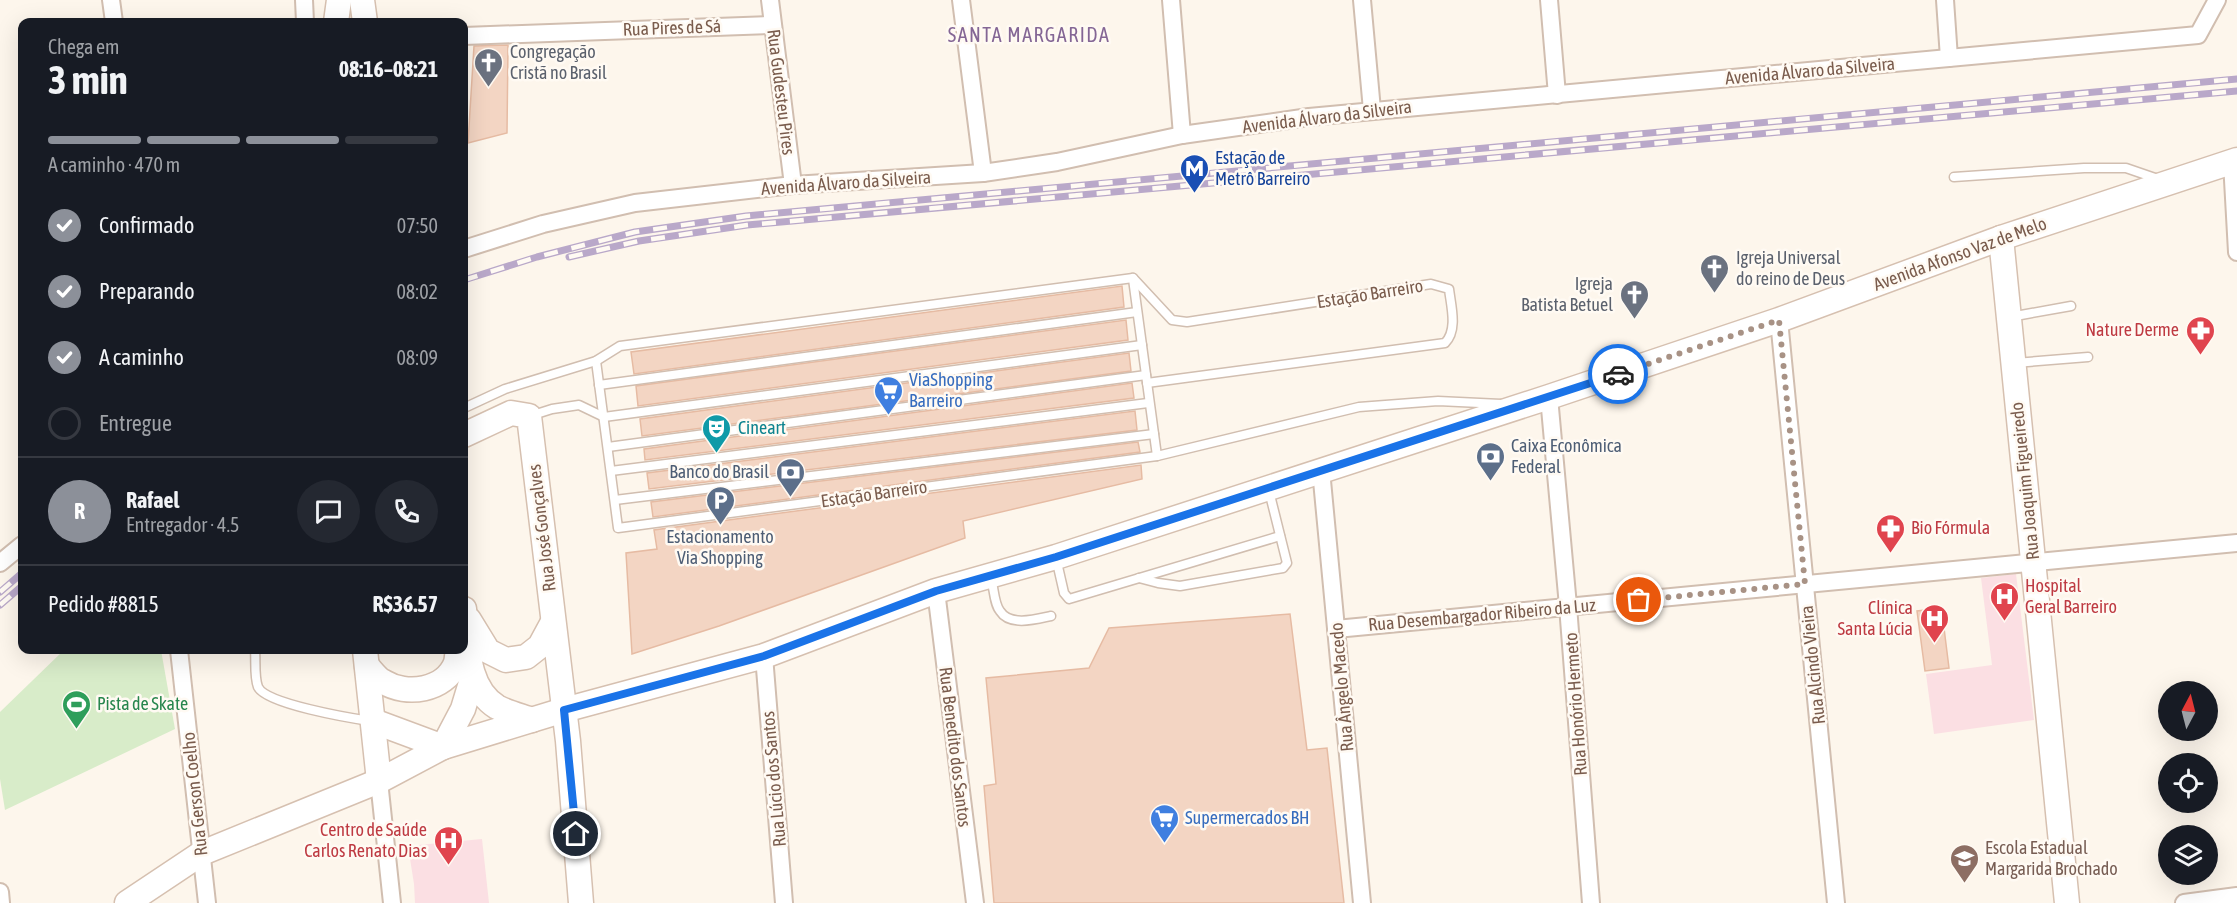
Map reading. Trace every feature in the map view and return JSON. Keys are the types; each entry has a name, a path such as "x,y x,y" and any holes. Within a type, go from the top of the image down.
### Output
{"main road":[{"path":"337,18 339,0"},
{"path":"362,0 364,18"},
{"name":"Avenida Afonso Vaz de Melo","path":"127,903 202,854 379,781 443,747 564,710 764,656 936,591 1056,557 1549,397 1779,320 2001,237 2235,161"},
{"name":"Rua Joaquim Figueiredo","path":"2001,237 2067,903"},
{"path":"468,433 511,413 528,416"},
{"name":"Rua José Gonçalves","path":"528,416 564,710 582,903"},
{"path":"468,618 488,651 506,660 526,657 540,646 553,622"},
{"path":"468,640 473,676 485,697 498,707 532,720"},
{"path":"366,658 382,681 401,690 422,690 442,681 455,664 457,654"},
{"path":"366,658 379,781"},
{"path":"373,722 443,747 463,710 473,676"}],"street":[{"path":"111,0 113,18"},
{"path":"304,0 305,18"},
{"name":"Rua Gudesteu Pires","path":"770,0 793,185"},
{"path":"961,0 983,173"},
{"path":"1171,0 1182,135"},
{"path":"1362,0 1372,110"},
{"path":"1549,0 1557,95"},
{"path":"1945,0 1949,58"},
{"name":"Avenida Álvaro da Silveira","path":"468,248 543,224 635,203 793,185 983,173 1057,162 1182,135 1372,110 2198,35 2217,0"},
{"name":"Rua Pires de Sá","path":"468,36 772,25"},
{"path":"2235,161 2237,252"},
{"name":"Rua Alcindo Vieira","path":"1779,320 1836,903"},
{"name":"Rua Honório Hermeto","path":"1549,397 1569,606 1591,903"},
{"name":"Rua Ângelo Macedo","path":"1321,470 1362,903"},
{"name":"Rua Desembargador Ribeiro da Luz","path":"1336,628 2237,543"},
{"path":"0,563 18,548"},
{"name":"Rua Benedito dos Santos","path":"936,591 975,903"},
{"name":"Rua Gerson Coelho","path":"179,654 207,903"},
{"name":"Rua Lúcio dos Santos","path":"764,656 784,903"},
{"path":"379,781 392,903"},
{"path":"0,892 1,903"},
{"path":"2184,903 2237,896"}],"lane":[{"path":"1954,177 2084,168 2126,168 2167,183"},
{"path":"468,406 505,389 596,361 620,346 1133,278 1148,403 1157,456"},
{"name":"Estação Barreiro","path":"608,447 1445,343 1453,330 1449,289 1431,284 1187,322 1172,320 1133,278"},
{"path":"2010,317 2071,306"},
{"path":"599,385 1137,312"},
{"path":"528,416 579,405 604,417 1142,345"},
{"path":"2014,363 2088,357"},
{"name":"Estação Barreiro","path":"596,361 618,528 1157,456 1359,407 1438,401 1522,405"},
{"path":"611,471 1148,403"},
{"name":"Estação Barreiro","path":"615,500 1154,434"},
{"path":"1139,578 1180,586 1284,568 1287,563 1268,487"},
{"path":"1056,557 1062,587 1069,599 1280,537"},
{"path":"990,575 1000,612 1009,618 1024,621 1051,616"},
{"path":"255,654 258,687 264,694 319,711 373,722"}],"shaded area":[{"name":"Hospital Geral Barreiro","path":"2016,574 2034,720 1934,734 1926,674 1992,665 1981,578"},
{"name":"Centro de Saúde Carlos Renato Dias","path":"482,839 489,903 415,903 408,846"}],"green space":[{"path":"60,654 162,654 175,729 5,810 0,779 0,712"}],"building":[{"name":"Congregação Cristã no Brasil","path":"508,45 507,133 468,143 474,46"},
{"path":"1122,286 1124,307 634,374 631,352"},
{"path":"1126,320 1128,340 638,406 636,386"},
{"path":"1129,353 1131,371 642,436 640,419"},
{"path":"1132,383 1134,398 645,460 644,449"},
{"path":"1135,411 1137,430 649,489 647,473"},
{"path":"1138,442 1140,452 653,517 651,502"},
{"path":"1141,465 1142,479 963,521 965,538 719,626 632,654 626,553 657,549 654,530"},
{"name":"Clínica Santa Lúcia","path":"1934,609 1936,621 1943,620 1949,668 1925,671 1917,611"},
{"path":"1290,614 1307,750 1327,748 1344,903 994,903 984,786 996,784 986,678 1089,668 1109,628"}],"railway":[{"path":"468,279 537,257 635,232 746,216 2237,79"},
{"path":"569,257 639,241 747,225 2237,91"},
{"path":"0,592 18,576"},
{"path":"0,605 18,589"}],"way so far":[{"path":"1618,374 1779,320 1805,584 1639,600"}],"place":[{"name":"Congregação Cristã no Brasil","path":"489,88"},
{"name":"Estação de Metrô Barreiro","path":"1194,194"},
{"name":"Igreja Universal do reino de Deus","path":"1715,294"},
{"name":"Igreja Batista Betuel","path":"1634,320"},
{"name":"Nature Derme","path":"2200,356"},
{"name":"ViaShopping Barreiro","path":"888,416"},
{"name":"Cineart","path":"717,454"},
{"name":"Caixa Econômica Federal","path":"1490,482"},
{"name":"Banco do Brasil","path":"790,498"},
{"name":"Estacionamento Via Shopping","path":"720,526"},
{"name":"Bio Fórmula","path":"1890,554"},
{"name":"Hospital Geral Barreiro","path":"2004,622"},
{"name":"Clínica Santa Lúcia","path":"1934,644"},
{"name":"Pista de Skate","path":"76,730"},
{"name":"Supermercados BH","path":"1164,844"},
{"name":"Centro de Saúde Carlos Renato Dias","path":"448,866"},
{"name":"Escola Estadual Margarida Brochado","path":"1964,884"}],"district":[{"name":"SANTA MARGARIDA","path":"1029,35"}],"route":[{"path":"576,834 564,710 764,656 936,591 1056,557 1618,374"}]}
